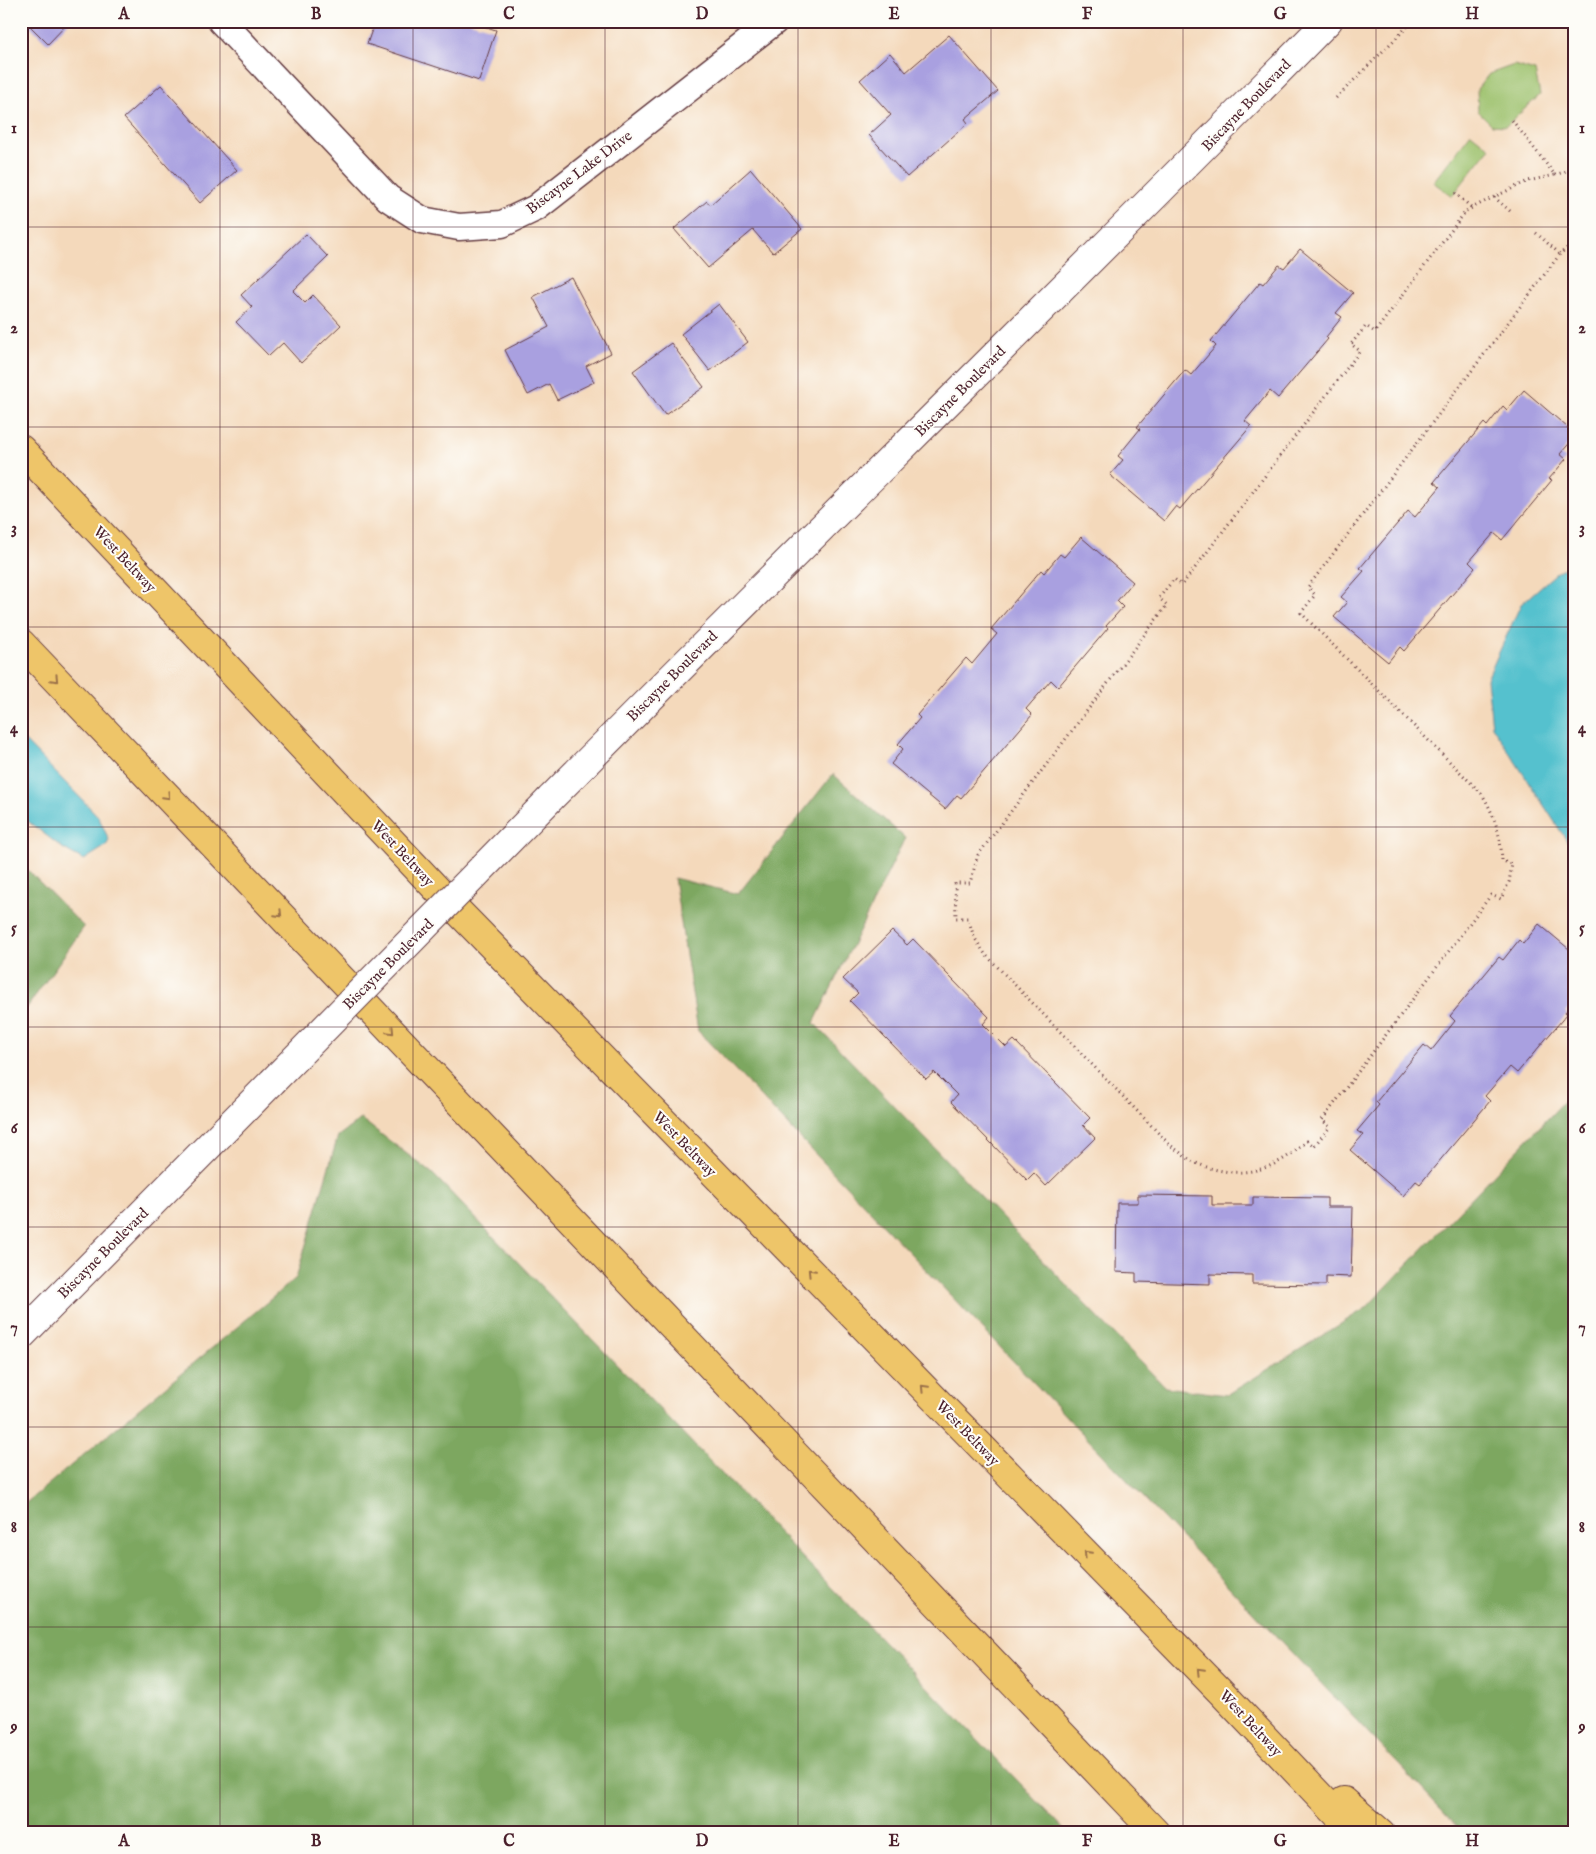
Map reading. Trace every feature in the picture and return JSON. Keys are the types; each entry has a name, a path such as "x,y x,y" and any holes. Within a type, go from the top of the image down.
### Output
{"highway":[{"name":"West Beltway","path":"21,449 448,901 1221,1692 1354,1833"},
{"path":"21,643 1156,1833"},
{"path":"1221,1692 1381,1833"}],"street":[{"name":"Biscayne Lake Drive","path":"221,21 388,198 422,220 460,227 502,224 536,208 775,21"},
{"name":"Biscayne Boulevard","path":"21,1336 746,602 1122,231 1328,21"}],"path":[{"path":"1336,98 1413,21"},
{"path":"1512,120 1555,175"},
{"path":"1575,168 1528,181 1466,211 1375,332 1366,326 1351,344 1360,351 1182,585 1174,579 1164,592 1160,598 1167,605 978,855 970,883 955,883 956,918 968,918 974,937 985,954 1170,1145 1195,1162 1220,1171 1254,1172 1290,1157 1307,1141 1314,1146 1330,1127 1322,1120 1491,895 1500,899 1509,882 1512,864 1502,861 1501,838 1492,811 1482,794 1301,613 1315,595 1308,587 1560,254 1575,241"},
{"path":"1455,193 1472,208"},
{"path":"1494,198 1510,211"},
{"path":"1536,233 1560,254"}],"green space":[{"path":"1514,65 1535,71 1540,95 1506,126 1492,125 1478,111 1477,89 1489,74"},
{"path":"1471,133 1490,148 1452,196 1433,182"},
{"path":"833,774 905,838 814,1023 1165,1387 1227,1395 1366,1308 1575,1090 1575,1833 1464,1833 698,1031 674,878 738,894"},
{"path":"21,863 84,927 21,1016"},
{"path":"361,1119 432,1173 1068,1833 21,1833 21,1507 296,1278 338,1136"}],"water":[{"path":"1561,569 1575,569 1575,853 1492,726 1487,679 1521,604"},
{"path":"21,737 98,816 109,840 106,846 84,860 64,849 21,816"}],"building":[{"path":"25,21 70,21 48,44"},
{"path":"375,21 467,21 496,30 479,81 367,44"},
{"path":"949,35 998,91 965,119 968,123 907,177 869,135 891,115 860,80 890,53 906,72"},
{"path":"161,85 237,170 200,203 124,118"},
{"path":"751,169 802,229 773,253 753,230 708,268 674,229 707,201 710,205"},
{"path":"306,234 328,257 293,291 305,303 313,295 341,325 301,363 283,343 269,356 236,322 252,307 241,295"},
{"path":"1300,249 1353,293 1336,313 1342,317 1326,337 1328,339 1278,398 1270,391 1245,421 1251,426 1180,509 1176,506 1164,521 1110,475 1123,460 1118,456 1140,429 1137,427 1185,370 1191,375 1216,346 1211,341 1260,282 1263,284 1279,265 1284,268"},
{"path":"571,277 611,353 586,366 594,382 557,400 549,384 528,395 505,350 549,327 533,297"},
{"path":"719,304 748,342 710,371 681,334"},
{"path":"671,343 704,387 665,415 633,371"},
{"path":"1524,390 1575,434 1575,437 1560,454 1566,459 1549,479 1552,480 1502,540 1494,533 1469,562 1475,568 1404,651 1400,647 1388,662 1334,617 1347,602 1341,597 1364,571 1360,568 1408,511 1415,517 1440,487 1434,482 1484,423 1487,426 1503,406 1507,410"},
{"path":"1081,537 1133,582 1117,601 1123,607 1106,626 1108,628 1058,687 1051,680 1026,709 1032,715 961,798 957,795 945,809 891,764 903,749 898,744 920,718 917,715 966,658 972,664 997,634 991,629 1041,570 1044,573 1060,554 1064,557"},
{"path":"1539,924 1575,954 1575,1001 1565,1012 1567,1014 1517,1073 1510,1067 1485,1096 1490,1101 1420,1184 1416,1181 1403,1196 1350,1150 1363,1135 1357,1131 1379,1105 1376,1102 1424,1045 1431,1051 1455,1021 1450,1016 1499,957 1503,960 1519,940 1523,944"},
{"path":"892,931 907,945 913,939 989,1017 983,1024 1006,1047 1014,1040 1090,1118 1083,1125 1095,1138 1046,1186 1034,1173 1027,1180 951,1102 957,1095 934,1072 926,1079 850,1001 858,993 843,979"},
{"path":"1138,1195 1212,1196 1212,1205 1253,1205 1253,1197 1327,1198 1327,1207 1353,1207 1351,1277 1326,1276 1326,1285 1252,1284 1252,1275 1210,1274 1210,1284 1136,1282 1136,1273 1116,1272 1117,1203 1138,1203"}]}
